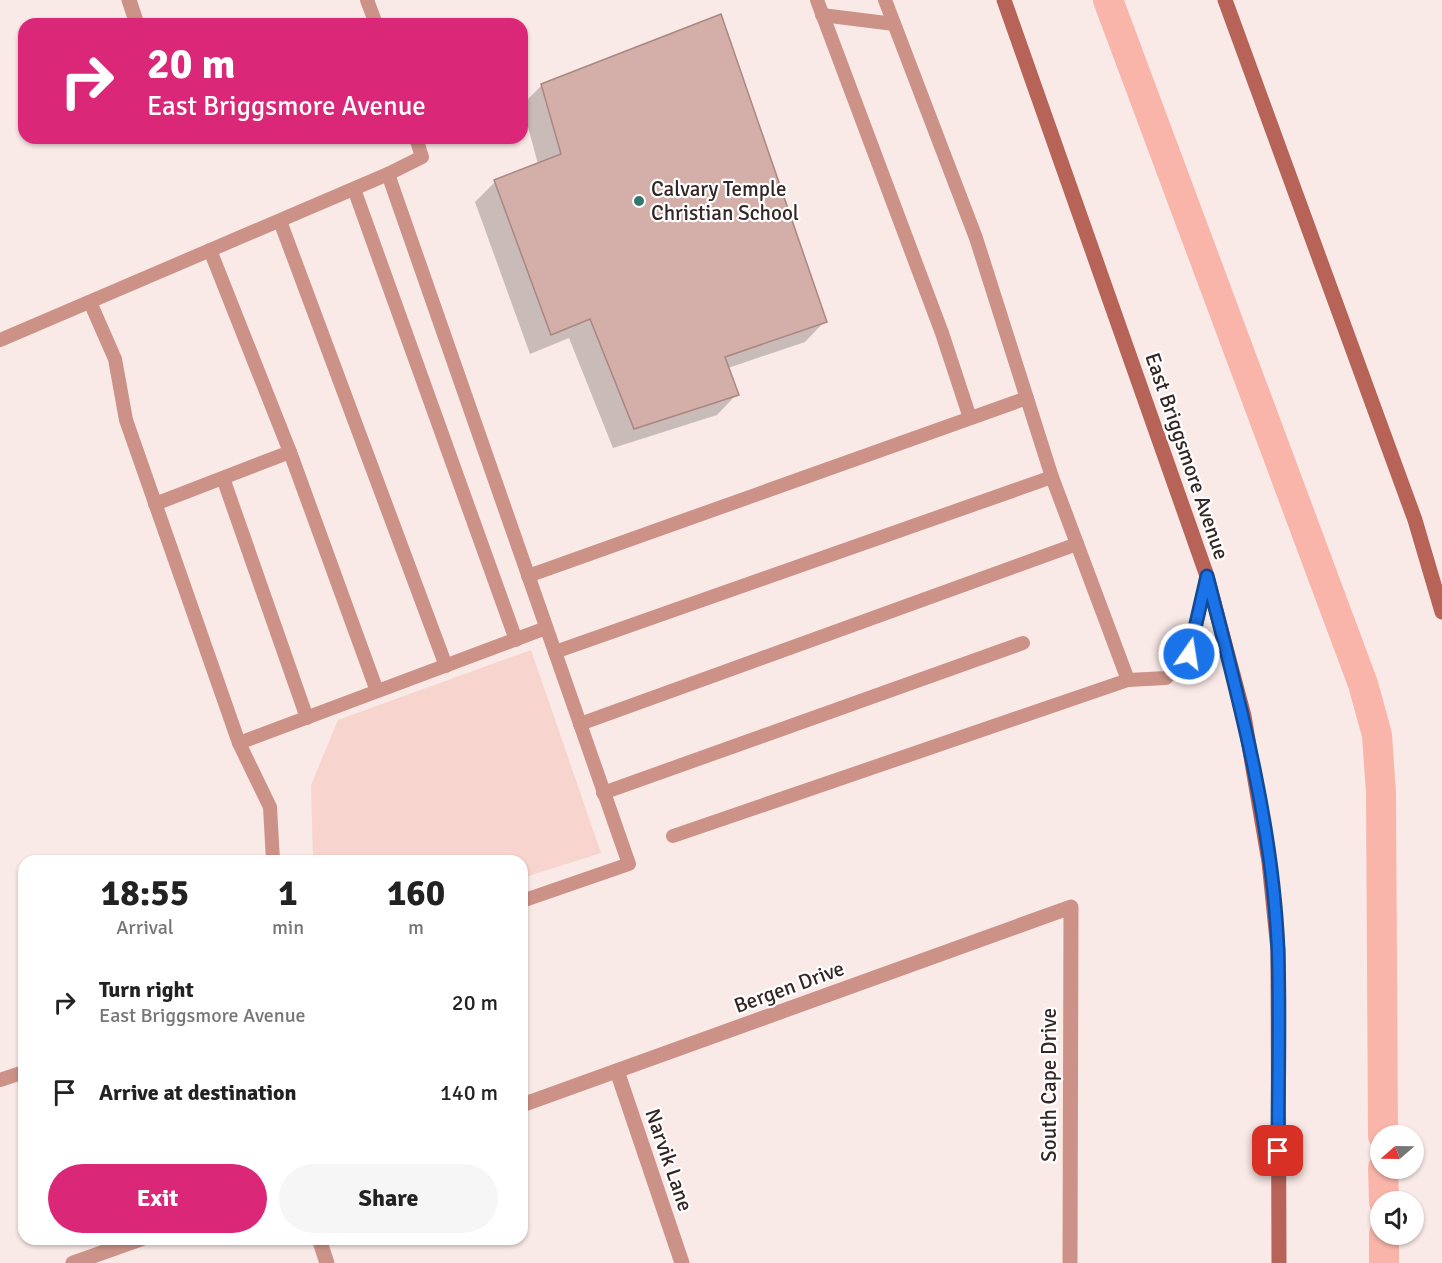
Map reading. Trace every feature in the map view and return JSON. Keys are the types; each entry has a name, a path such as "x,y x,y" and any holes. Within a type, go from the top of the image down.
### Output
{"main road":[{"name":"East Briggsmore Avenue","path":"1004,0 1207,576 1244,716 1269,862 1278,950 1279,1263"},
{"path":"1225,0 1415,520 1442,612"}],"street":[{"path":"129,0 135,18"},
{"name":"Bergen Drive","path":"528,1103 1071,907"},
{"name":"South Cape Drive","path":"1070,1263 1071,907"},
{"name":"Narvik Lane","path":"617,1071 682,1263"},
{"path":"72,1263 124,1245"},
{"path":"321,1245 327,1263"}],"lane":[{"path":"367,0 374,18"},
{"path":"817,0 942,333 970,418"},
{"path":"885,0 976,238 1052,477 1128,680"},
{"path":"822,15 894,24"},
{"path":"0,340 388,174 422,157 418,144"},
{"path":"388,174 629,864 528,899"},
{"path":"354,189 516,640"},
{"path":"280,220 446,666"},
{"path":"210,250 290,452 377,691"},
{"path":"90,302 115,359 126,420 239,743 270,807 273,855"},
{"path":"528,576 1027,398"},
{"path":"155,504 290,452"},
{"path":"555,652 1052,477"},
{"path":"224,478 307,718"},
{"path":"580,724 1077,544"},
{"path":"673,836 1128,680 1166,678 1189,654 1207,576"},
{"path":"239,743 546,628"},
{"path":"603,793 1023,643"},
{"path":"0,1080 18,1074"}],"shaded area":[{"path":"531,650 601,853 528,876 528,855 313,855 311,785 338,720"}],"building":[{"path":"721,14 827,322 725,357 739,395 634,429 590,319 551,335 494,180 561,154 541,84"}],"waterway":[{"path":"1108,0 1363,684 1377,735 1381,793 1383,1125"},
{"path":"1383,1179 1384,1191"},
{"path":"1384,1245 1384,1263"}],"place":[{"name":"Calvary Temple Christian School","path":"639,201"}],"route":[{"path":"1189,654 1207,576 1244,716 1269,862 1278,950 1278,1151"}]}
